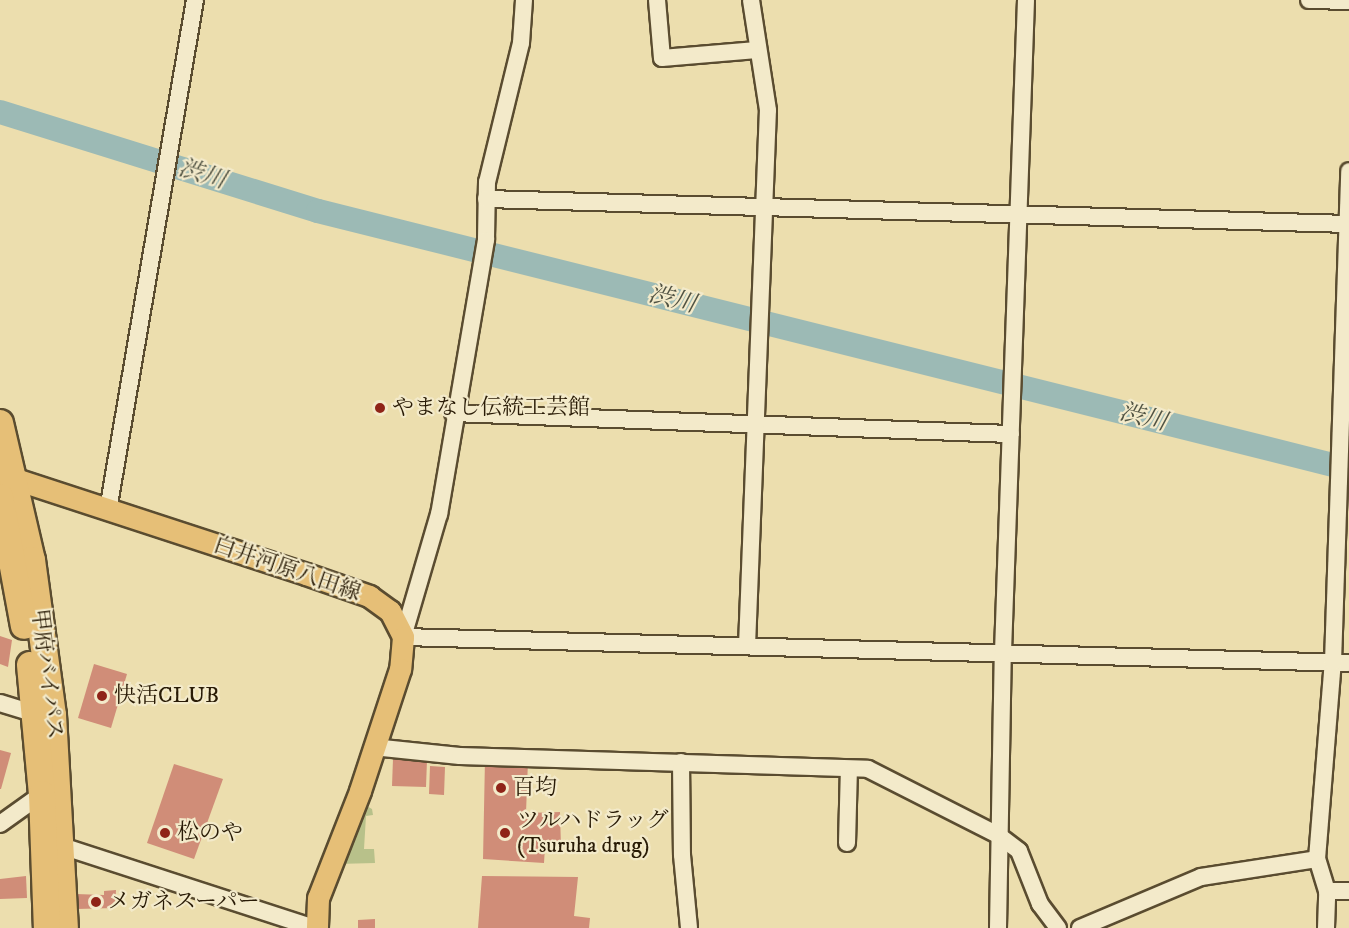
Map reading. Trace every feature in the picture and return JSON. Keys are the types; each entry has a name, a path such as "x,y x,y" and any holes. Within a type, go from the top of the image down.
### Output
{"highway":[{"name":"甲府バイパス","path":"0,423 5,483 35,714 42,794 47,928"},
{"name":"甲府バイパス","path":"5,483 32,560 53,715 65,928"}],"main road":[{"name":"白井河原八田線","path":"5,483 108,510 369,596 390,611 403,637"},
{"path":"315,928 318,898 399,669 403,637"}],"street":[{"path":"108,510 195,0"},
{"path":"524,0 521,43 486,199 486,240 453,414 439,514 403,637 1341,663"},
{"path":"657,0 662,58 757,50"},
{"path":"747,646 768,110 751,0"},
{"path":"998,928 1003,652 1015,371 1026,0"},
{"path":"1309,0 1349,1"},
{"path":"1326,928 1327,891 1317,859 1341,663 1338,482 1342,448 1349,171"},
{"path":"486,199 1348,224"},
{"path":"453,414 1011,434"},
{"path":"0,703 35,714"},
{"path":"373,747 440,755 868,769 898,782 998,835 1019,851 1040,904 1058,928"},
{"path":"681,762 682,855 688,928"},
{"path":"847,843 849,769"},
{"path":"0,824 42,794"},
{"path":"62,846 315,928"},
{"path":"1080,928 1202,877 1317,859"},
{"path":"1327,891 1349,891"}],"green space":[{"path":"363,804 372,809 373,815 366,816 364,849 374,849 375,863 337,864"}],"building":[{"path":"0,636 12,640 8,667 0,664"},
{"name":"快活CLUB","path":"94,664 127,674 111,728 78,718"},
{"path":"0,750 11,753 1,789 0,789"},
{"path":"393,759 427,760 426,787 392,786"},
{"path":"485,759 528,761 526,813 560,812 561,848 545,847 544,863 483,859"},
{"path":"174,764 223,779 194,859 147,843"},
{"path":"430,766 445,767 444,795 429,794"},
{"path":"26,876 27,898 0,899 0,879"},
{"path":"482,876 578,877 574,916 590,918 589,928 478,928"},
{"path":"116,890 115,908 77,909 76,894 104,895 104,891"},
{"path":"375,919 375,928 358,928 358,920"}],"waterway":[{"name":"渋川","path":"0,112 318,211 1349,469"}],"place":[{"name":"やまなし伝統工芸館","path":"380,408"},
{"name":"快活CLUB","path":"102,696"},
{"name":"百均","path":"501,788"},
{"name":"松のや","path":"165,833"},
{"name":"ツルハドラッグ (Tsuruha drug)","path":"505,833"},
{"name":"メガネスーパー","path":"96,902"}]}
